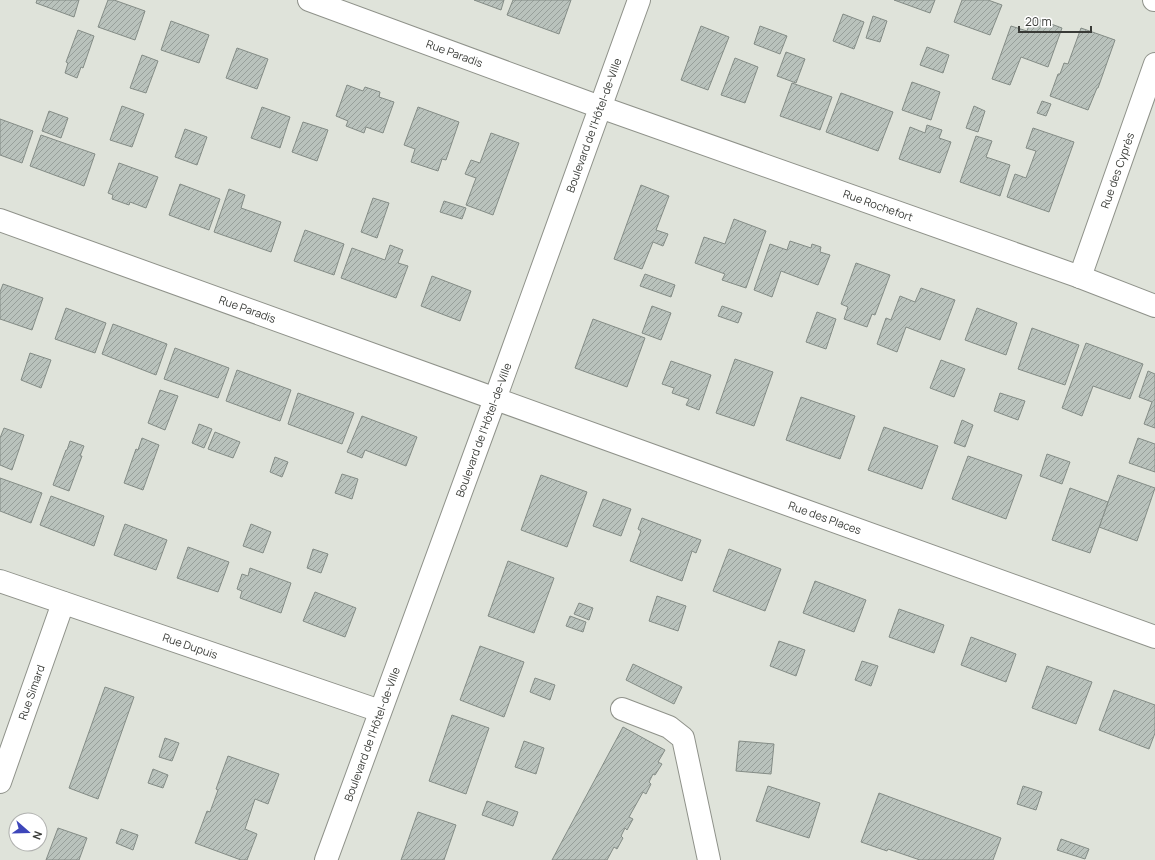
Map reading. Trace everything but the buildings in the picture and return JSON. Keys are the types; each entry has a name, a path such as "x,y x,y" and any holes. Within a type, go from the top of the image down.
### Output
{"street":[{"name":"Rue Paradis","path":"309,0 600,107"},
{"name":"Boulevard de l'Hôtel-de-Ville","path":"326,860 639,0"},
{"name":"Rue des Cyprès","path":"1080,277 1155,64"},
{"name":"Rue Rochefort","path":"600,107 1080,277 1155,306"},
{"name":"Rue Paradis","path":"0,220 495,399"},
{"name":"Rue des Places","path":"495,399 1155,637"},
{"name":"Rue Dupuis","path":"0,581 380,711"},
{"name":"Rue Simard","path":"0,782 63,603"},
{"path":"622,709 669,727 683,738 709,860"}]}
